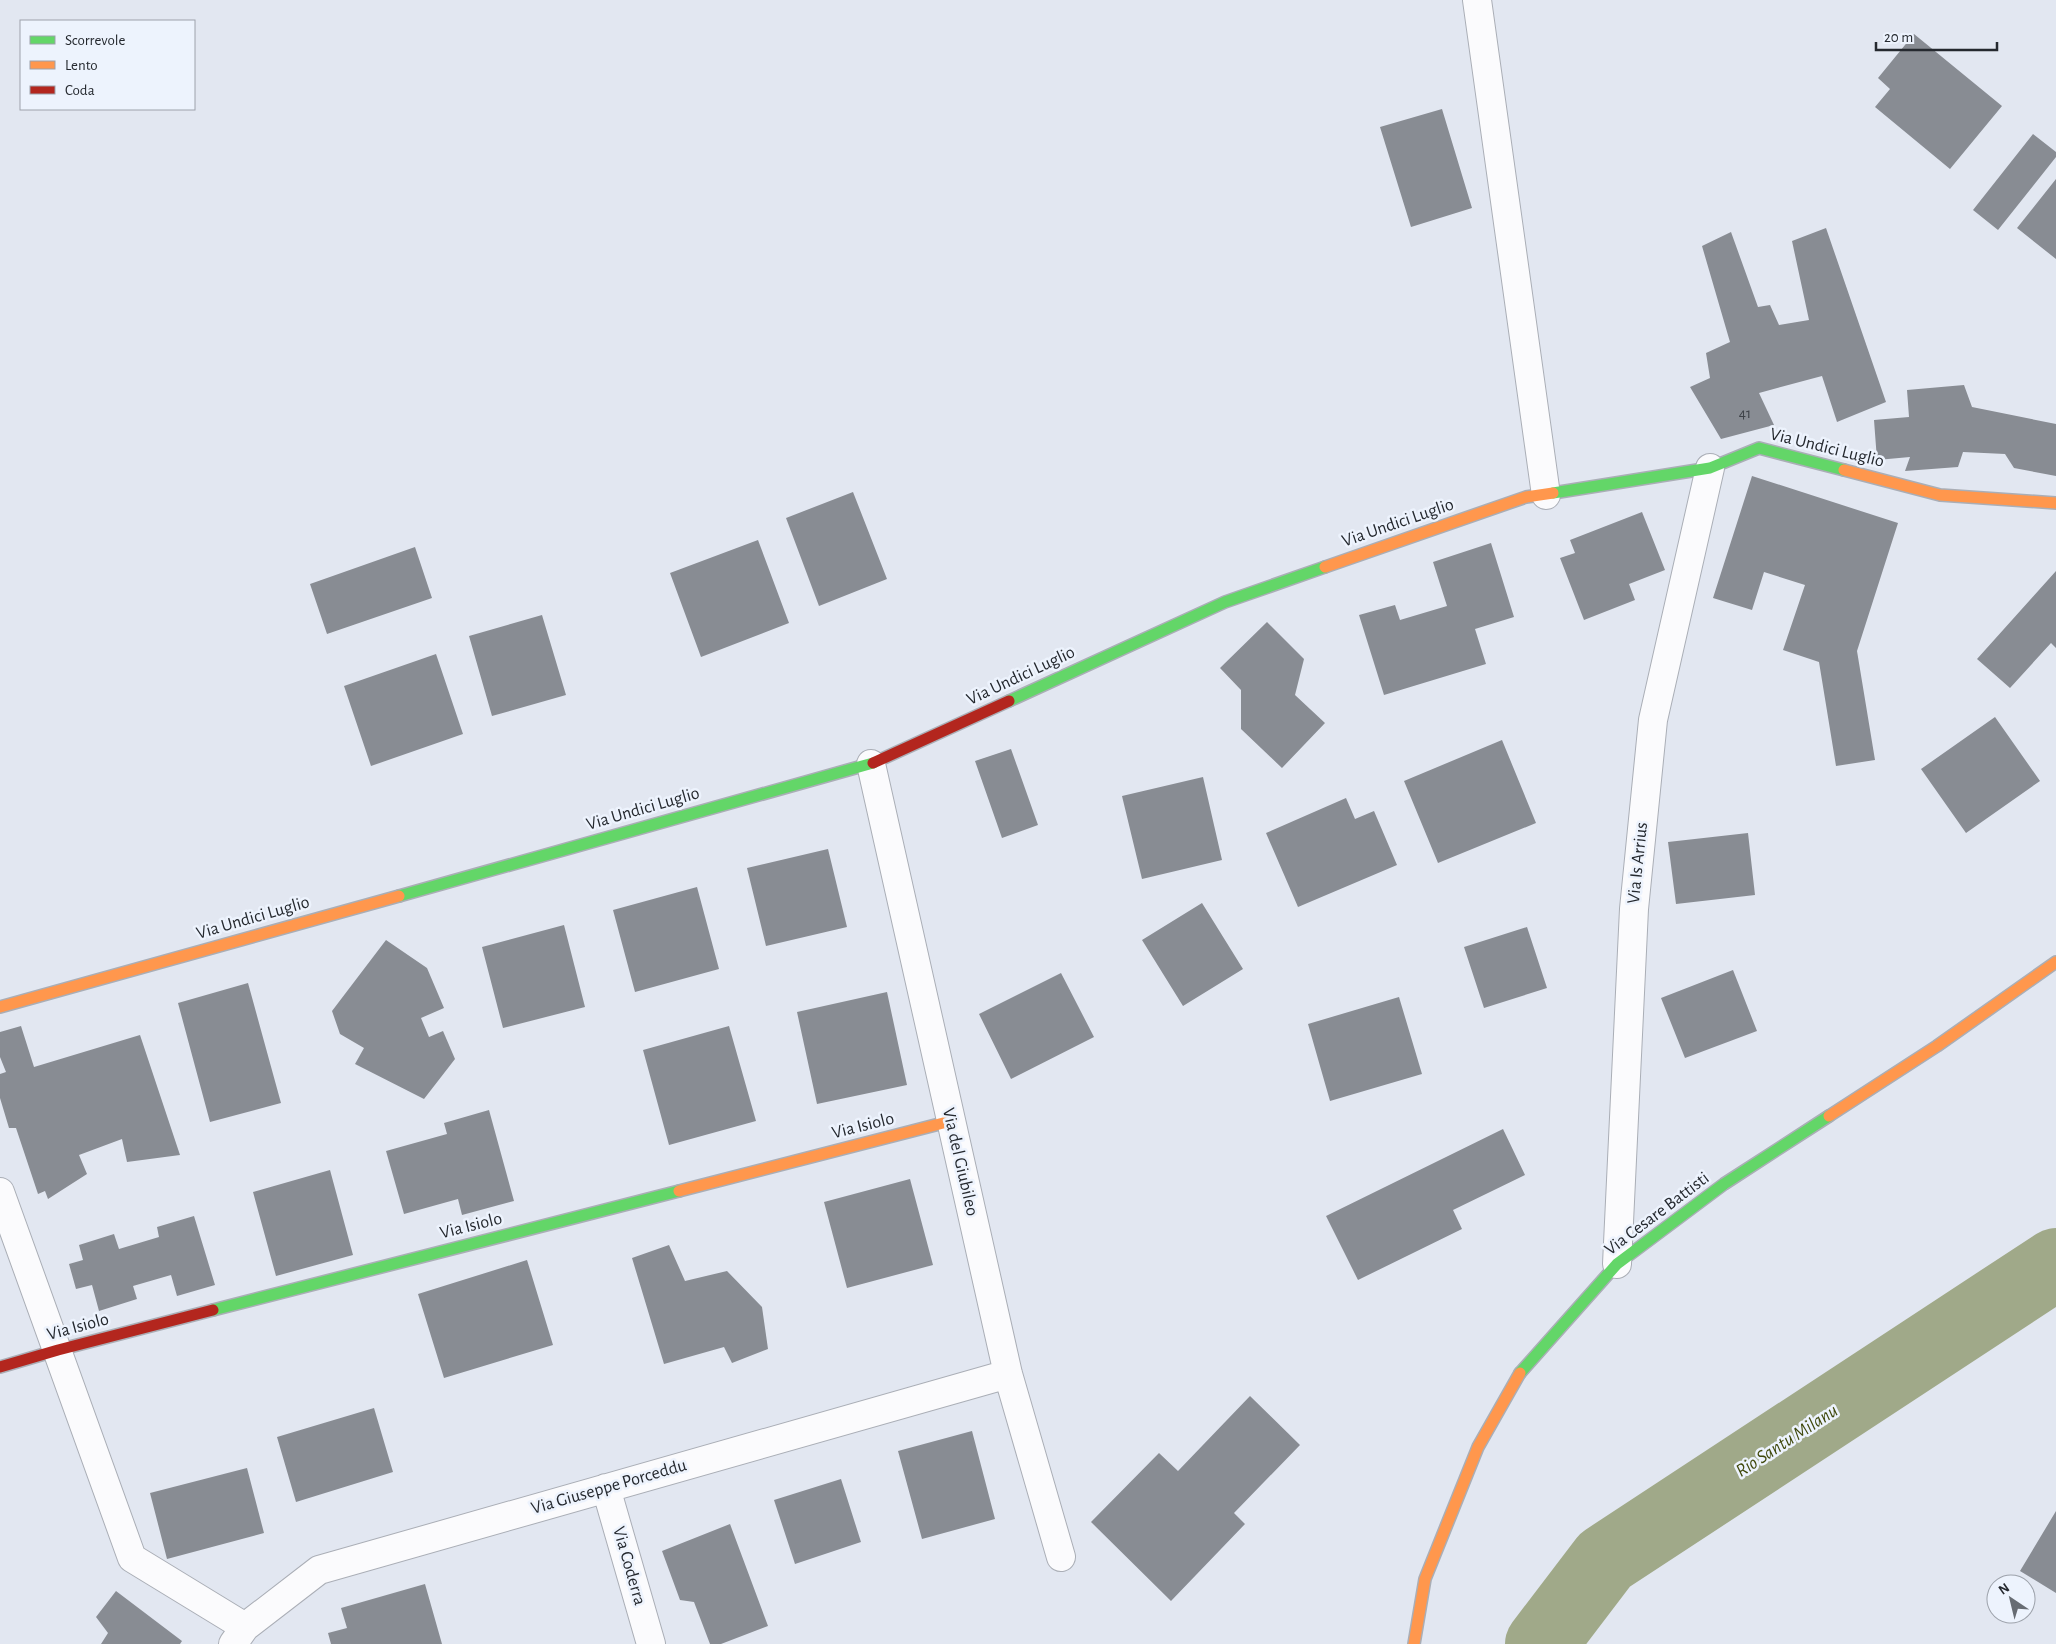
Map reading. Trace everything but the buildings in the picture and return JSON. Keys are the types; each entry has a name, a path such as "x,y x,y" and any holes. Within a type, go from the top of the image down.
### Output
{"street":[{"path":"1477,0 1546,494"},
{"name":"Via Undici Luglio","path":"0,1007 871,764 1225,602 1526,497 1710,468 1759,448 1940,495 2056,503"},
{"name":"Via Is Arrius","path":"1617,1264 1634,909 1653,720 1710,468"},
{"name":"Via del Giubileo","path":"871,764 1008,1374 1061,1557"},
{"name":"Via Cesare Battisti","path":"1414,1644 1425,1579 1478,1447 1520,1373 1617,1264 1724,1184 1937,1046 2056,962"},
{"name":"Via Isiolo","path":"0,1367 58,1350 951,1122"},
{"path":"0,1192 132,1558 239,1636"},
{"name":"Via Giuseppe Porceddu","path":"239,1636 319,1570 1008,1374"},
{"name":"Via Coderra","path":"606,1488 651,1644"}],"waterway":[{"name":"Rio Santu Milanu","path":"1541,1644 1605,1560 2056,1264"}],"traffic: fast":[{"path":"1553,493 1710,468 1759,448 1844,470"},
{"path":"1009,701 1225,602 1325,567"},
{"path":"399,896 873,763"},
{"path":"1520,1373 1617,1264 1724,1184 1829,1116"},
{"path":"213,1310 679,1191"}],"traffic: slow":[{"path":"1844,470 1940,495 2056,503"},
{"path":"1325,567 1526,497 1553,493"},
{"path":"0,1007 399,896"},
{"path":"1829,1116 1937,1046 2056,962"},
{"path":"679,1191 951,1121"},
{"path":"1414,1644 1425,1579 1478,1447 1520,1373"}],"traffic: jam":[{"path":"873,763 1009,701"},
{"path":"0,1367 213,1310"}]}
